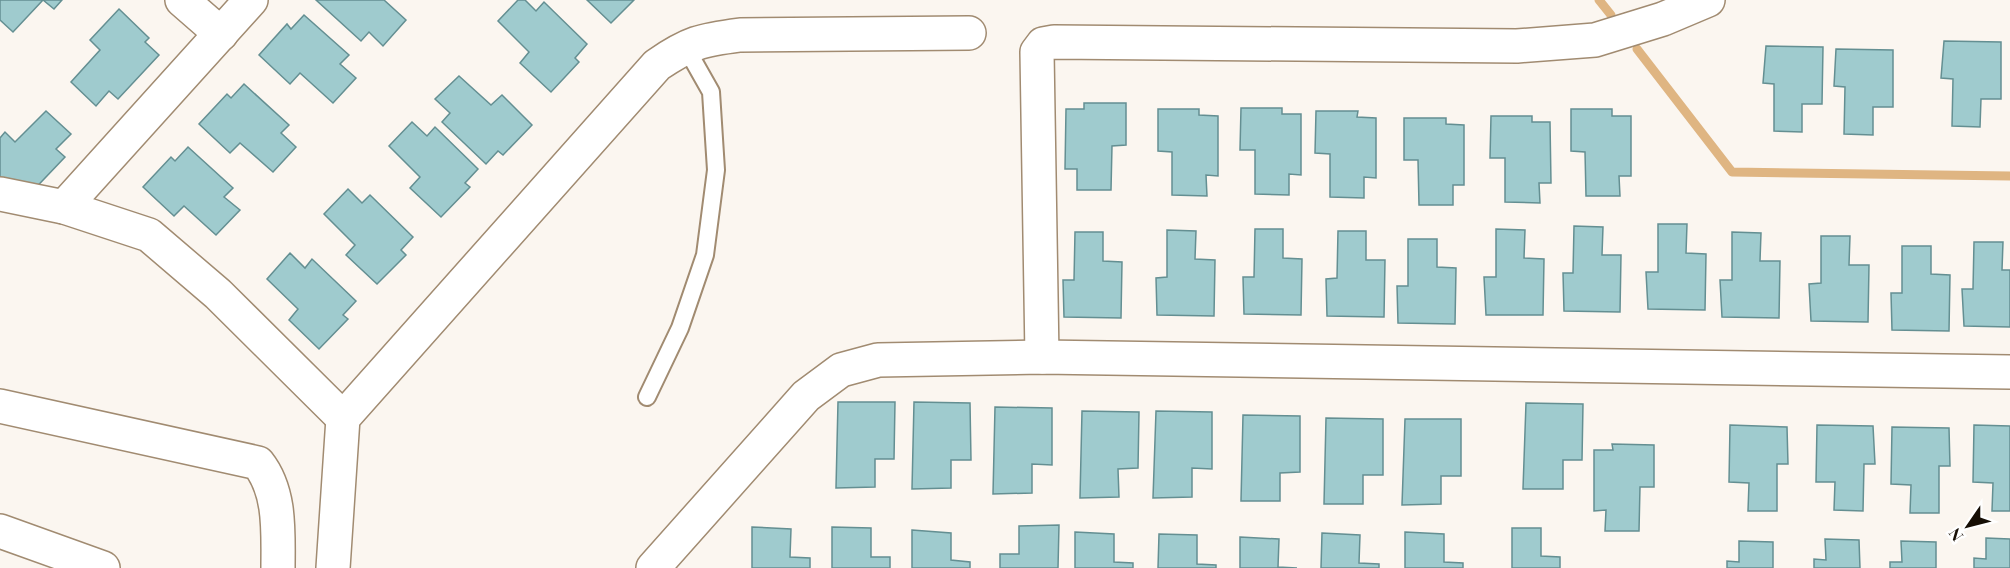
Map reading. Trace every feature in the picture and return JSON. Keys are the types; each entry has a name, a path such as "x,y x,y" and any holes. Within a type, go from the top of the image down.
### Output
{"street":[{"path":"182,0 221,34"},
{"path":"64,207 251,0"},
{"path":"1042,357 1037,52 1043,44 1054,42 1517,46 1594,40 1664,19 1708,0"},
{"path":"333,568 343,418 657,65 685,46 740,35 969,33"},
{"path":"0,194 64,207 149,235 218,294 343,418"},
{"path":"655,567 806,396 841,370 878,360 1042,357 2010,372"},
{"path":"0,406 258,463 269,477 278,519 278,568"},
{"path":"0,531 104,568"}],"lane":[{"path":"647,397 680,328 705,255 716,170 711,92 685,46"}],"building":[{"path":"0,0 43,0 13,32 0,20"},
{"path":"43,0 62,0 54,9"},
{"path":"316,0 384,0 406,20 383,46 369,32 361,41"},
{"path":"518,0 525,0 536,11 544,2 587,44 575,58 579,62 551,92 520,63 529,52 498,21"},
{"path":"587,0 634,0 611,23"},
{"path":"119,9 149,38 145,42 159,55 118,99 109,91 96,106 71,82 100,50 90,40"},
{"path":"304,15 349,55 340,64 356,78 333,103 300,73 290,84 259,55 287,24 291,29"},
{"path":"1944,41 2001,42 2001,99 1981,99 1980,127 1952,126 1953,79 1941,78"},
{"path":"1766,46 1823,47 1822,104 1802,104 1802,132 1774,131 1774,84 1763,83"},
{"path":"1836,49 1893,50 1893,107 1873,107 1873,135 1844,134 1845,87 1834,86"},
{"path":"459,76 491,105 502,95 532,125 503,155 498,151 486,164 442,122 450,113 435,99"},
{"path":"244,84 289,125 281,133 296,147 273,172 240,143 230,153 199,124 227,94 231,98"},
{"path":"1084,103 1126,103 1126,145 1112,146 1111,190 1077,190 1077,169 1065,169 1066,109 1084,109"},
{"path":"1241,108 1282,108 1282,114 1301,114 1301,175 1289,174 1289,195 1255,194 1255,150 1240,150"},
{"path":"1158,109 1199,109 1199,115 1218,116 1218,176 1206,175 1207,196 1172,195 1172,152 1158,151"},
{"path":"1571,109 1612,109 1612,116 1631,116 1631,176 1619,176 1620,196 1586,196 1585,152 1571,151"},
{"path":"46,111 71,134 56,149 65,157 24,200 0,187 0,138 5,132 15,142"},
{"path":"1316,111 1358,111 1357,117 1376,118 1376,178 1364,177 1364,198 1330,197 1330,154 1315,153"},
{"path":"1491,116 1532,116 1532,122 1550,122 1551,183 1539,183 1540,203 1505,202 1505,158 1490,158"},
{"path":"1404,118 1446,118 1446,124 1464,125 1464,185 1453,185 1453,205 1419,205 1418,160 1404,160"},
{"path":"412,122 427,136 435,127 478,169 465,183 470,187 441,217 410,188 420,177 389,146"},
{"path":"188,147 233,188 224,197 240,210 216,235 184,206 174,216 143,187 171,157 175,161"},
{"path":"348,189 362,203 370,195 413,237 401,250 406,255 377,284 346,255 355,245 324,214"},
{"path":"1658,224 1687,224 1686,253 1706,254 1705,310 1648,309 1646,272 1658,272"},
{"path":"1574,226 1603,227 1602,255 1621,255 1620,312 1564,311 1563,273 1573,273"},
{"path":"1255,229 1283,229 1283,258 1302,259 1301,315 1244,314 1243,277 1254,277"},
{"path":"1496,229 1525,230 1524,258 1544,259 1543,315 1486,315 1484,277 1496,277"},
{"path":"1167,230 1196,231 1195,259 1215,260 1214,316 1157,315 1156,278 1167,277"},
{"path":"1338,231 1366,231 1366,260 1385,260 1384,317 1327,316 1326,279 1337,278"},
{"path":"1075,232 1103,232 1103,261 1122,262 1121,318 1064,317 1063,280 1074,280"},
{"path":"1732,232 1761,233 1760,261 1780,261 1779,318 1722,317 1720,280 1732,280"},
{"path":"1821,236 1850,236 1849,265 1869,265 1868,322 1811,321 1809,284 1821,283"},
{"path":"1408,239 1437,239 1437,267 1456,268 1455,324 1398,323 1397,286 1408,286"},
{"path":"1974,242 2003,242 2002,270 2010,270 2010,327 1964,326 1962,289 1973,289"},
{"path":"1902,246 1931,246 1931,274 1950,275 1949,331 1892,330 1891,293 1902,293"},
{"path":"290,253 305,268 312,259 356,301 343,315 348,319 319,349 289,320 298,309 267,279"},
{"path":"838,402 895,402 894,459 875,459 875,487 836,488"},
{"path":"914,402 970,403 971,460 951,460 951,488 912,489"},
{"path":"1526,403 1583,404 1582,460 1563,460 1563,489 1523,489"},
{"path":"995,407 1052,408 1052,465 1032,464 1032,493 993,494"},
{"path":"1082,411 1139,412 1138,468 1118,469 1119,497 1080,498"},
{"path":"1156,411 1212,412 1212,469 1192,468 1192,497 1153,498"},
{"path":"1243,415 1300,416 1300,472 1280,473 1280,501 1241,501"},
{"path":"1326,418 1383,419 1383,475 1363,475 1363,504 1324,504"},
{"path":"1405,419 1461,419 1461,476 1441,476 1441,504 1402,505"},
{"path":"1730,425 1787,427 1788,464 1777,464 1777,511 1748,511 1749,483 1729,482"},
{"path":"1817,425 1873,426 1875,464 1864,464 1863,511 1834,510 1835,482 1816,482"},
{"path":"1974,425 2010,426 2010,511 1992,511 1993,483 1973,482"},
{"path":"1892,427 1949,428 1950,466 1939,466 1939,513 1910,513 1911,485 1891,484"},
{"path":"1612,444 1654,445 1654,487 1640,487 1639,531 1605,531 1606,510 1594,511 1594,450 1613,450"},
{"path":"1059,525 1058,568 1000,568 1000,554 1019,554 1019,526"},
{"path":"752,527 791,529 790,557 810,558 810,568 752,568"},
{"path":"832,527 871,528 871,557 890,557 890,568 832,568"},
{"path":"1512,528 1541,528 1541,556 1560,557 1560,568 1512,568"},
{"path":"912,530 951,533 951,560 970,562 970,568 912,568"},
{"path":"1075,532 1114,534 1114,562 1133,563 1133,568 1075,568"},
{"path":"1405,532 1444,534 1444,562 1463,563 1463,568 1405,568"},
{"path":"1322,533 1360,535 1359,563 1379,564 1379,568 1321,568"},
{"path":"1159,534 1197,535 1197,564 1216,565 1216,568 1158,568"},
{"path":"1240,537 1279,539 1278,567 1297,568 1240,568"},
{"path":"1986,538 2010,539 2010,568 1974,568 1974,558 1986,559"},
{"path":"1825,539 1859,540 1860,568 1814,568 1814,559 1826,560"},
{"path":"1739,541 1773,542 1773,568 1727,568 1727,561 1739,562"},
{"path":"1901,541 1936,542 1936,568 1890,568 1890,562 1902,562"}],"waterway":[{"path":"1599,0 1611,15"},
{"path":"1637,49 1732,172 2010,176"}]}
